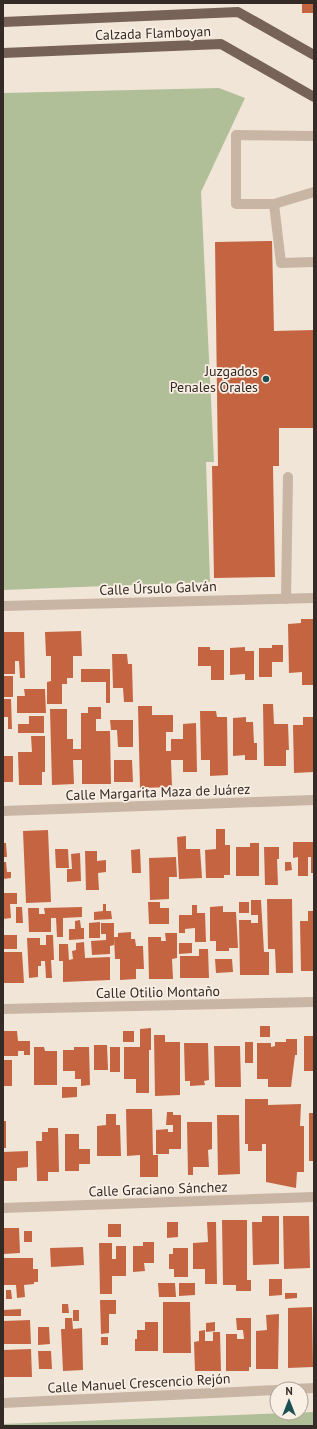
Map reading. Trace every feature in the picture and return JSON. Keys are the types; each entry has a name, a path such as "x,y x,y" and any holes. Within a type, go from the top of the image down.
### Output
{"main road":[{"name":"Calzada Flamboyan","path":"3,22 238,12 314,55"},
{"name":"Calzada Flamboyan","path":"3,53 221,44 314,97"}],"street":[{"path":"314,136 236,135 236,204 274,204 314,192"},
{"path":"274,204 281,263 314,262"},
{"path":"286,599 288,477"},
{"name":"Calle Úrsulo Galván","path":"3,606 314,598"},
{"name":"Calle Margarita Maza de Juárez","path":"3,811 314,800"},
{"name":"Calle Otilio Montaño","path":"3,1009 314,1002"},
{"name":"Calle Graciano Sánchez","path":"3,1208 314,1197"},
{"name":"Calle Manuel Crescencio Rejón","path":"3,1404 269,1390"}],"green space":[{"path":"219,88 245,98 201,192 214,462 206,462 210,582 3,590 3,93"},
{"path":"309,1412 314,1412 314,1426 3,1426 3,1424 269,1414 269,1421 309,1421"}],"building":[{"path":"302,3 314,3 314,13 302,13"},
{"name":"Juzgados Penales Orales","path":"272,241 274,331 314,330 314,428 279,428 279,466 273,466 275,577 214,578 212,466 218,466 215,242"},
{"path":"301,619 314,619 314,685 302,685 302,672 289,673 288,624 301,623"},
{"path":"81,631 82,656 73,656 73,678 67,678 67,684 62,684 62,704 47,704 47,682 51,681 51,656 46,656 45,632"},
{"path":"3,632 24,632 25,678 20,678 19,661 15,661 15,674 3,674"},
{"path":"272,645 283,645 283,662 272,662 272,677 259,677 259,648 272,648"},
{"path":"198,647 210,647 210,650 224,650 224,680 211,680 211,666 198,666"},
{"path":"245,647 245,651 254,651 254,680 245,680 245,674 230,675 230,648"},
{"path":"112,654 127,654 128,664 132,664 133,702 124,702 123,688 113,688"},
{"path":"81,669 110,669 110,703 106,703 106,682 81,682"},
{"path":"3,676 13,676 13,697 3,697"},
{"path":"24,689 45,689 46,713 17,713 17,696 25,696"},
{"path":"3,699 11,699 12,729 8,729 8,717 4,717"},
{"path":"263,704 273,704 274,724 288,724 289,750 286,750 286,766 264,766"},
{"path":"138,706 152,706 152,715 173,715 173,732 166,732 166,751 171,751 171,739 183,739 183,724 196,723 197,772 183,772 183,760 171,760 172,787 140,788"},
{"path":"88,707 101,707 101,719 96,719 96,731 110,731 111,784 82,784 82,760 73,760 74,784 52,785 50,709 67,709 67,739 73,739 73,749 81,749 81,713 88,713"},
{"path":"200,711 216,711 217,717 227,717 228,775 210,776 210,760 201,760"},
{"path":"29,716 44,716 44,733 18,733 18,724 29,724"},
{"path":"246,717 246,722 253,722 254,743 257,743 257,760 245,760 245,755 233,756 233,718"},
{"path":"303,717 314,717 314,772 294,773 293,725 303,725"},
{"path":"110,720 133,720 133,747 118,747 117,730 111,730"},
{"path":"31,736 45,736 45,772 42,772 42,785 19,785 18,752 32,752"},
{"path":"3,756 13,756 13,782 3,782"},
{"path":"114,760 132,760 133,782 114,782"},
{"path":"216,829 225,829 225,845 230,845 230,875 224,875 224,878 206,878 205,850 216,849"},
{"path":"48,830 51,902 26,903 23,831"},
{"path":"186,836 186,849 200,849 202,878 179,879 177,837"},
{"path":"293,842 314,842 314,873 311,873 311,857 308,857 308,876 298,876 298,857 293,858"},
{"path":"3,843 6,843 7,857 3,857"},
{"path":"250,843 259,843 259,876 236,876 236,847 250,847"},
{"path":"264,847 279,847 279,859 277,859 278,885 265,885"},
{"path":"55,849 68,849 69,868 56,868"},
{"path":"140,849 141,873 132,873 131,850"},
{"path":"85,851 97,851 97,861 106,860 106,872 98,873 99,890 86,890"},
{"path":"80,853 81,881 67,882 67,869 72,869 71,854"},
{"path":"176,857 177,877 169,877 169,899 150,900 149,858"},
{"path":"3,862 6,862 7,872 11,872 11,878 3,879"},
{"path":"285,862 291,862 292,870 285,871"},
{"path":"3,893 17,893 17,904 10,904 11,918 3,919"},
{"path":"267,899 292,899 293,973 276,973 275,949 268,949"},
{"path":"251,900 261,900 264,952 269,952 269,975 240,975 239,920 251,920 251,923 258,923 258,915 251,915"},
{"path":"148,902 160,902 160,908 169,908 169,924 149,924"},
{"path":"239,902 249,902 249,913 239,913"},
{"path":"103,904 106,904 106,911 111,911 112,919 94,920 94,912 103,911"},
{"path":"192,905 197,905 197,913 205,913 206,942 195,942 195,928 185,929 185,933 179,933 179,915 192,915"},
{"path":"223,906 223,912 236,912 238,948 229,948 229,951 216,951 216,941 210,941 210,907"},
{"path":"16,907 22,907 23,923 16,923"},
{"path":"82,907 82,917 63,918 63,937 57,937 56,918 51,918 51,932 29,932 28,908 39,908 39,914 45,914 44,908"},
{"path":"308,911 314,911 314,971 301,971 300,921 308,921"},
{"path":"80,920 81,928 84,928 84,939 69,940 69,929 75,929 75,921"},
{"path":"100,922 100,938 89,938 89,923"},
{"path":"101,923 114,923 114,945 110,946 110,954 92,955 91,941 106,940 106,934 101,934"},
{"path":"131,932 131,939 135,939 136,946 143,946 144,969 136,969 136,979 120,980 120,959 115,959 114,937 118,937 118,933"},
{"path":"165,933 177,933 177,958 172,959 173,979 149,979 148,937 161,937 161,941 166,941"},
{"path":"3,935 17,935 17,949 3,949"},
{"path":"46,935 53,935 54,960 51,960 52,978 46,978 45,961 41,961 41,966 38,966 38,977 29,978 27,938 40,938 40,945 46,945"},
{"path":"84,942 85,958 110,957 110,980 63,982 63,961 59,961 59,944 68,944 69,961 73,959 72,951 76,950 76,943"},
{"path":"179,943 192,943 192,953 179,954"},
{"path":"199,949 208,949 209,978 180,978 180,956 199,956"},
{"path":"3,952 22,952 24,983 3,983"},
{"path":"215,959 232,959 233,972 216,973"},
{"path":"260,1026 270,1026 270,1037 260,1037"},
{"path":"151,1028 151,1050 149,1050 149,1093 136,1093 136,1079 124,1079 124,1047 140,1047 140,1029"},
{"path":"3,1031 17,1031 18,1041 30,1041 30,1055 24,1055 24,1051 18,1051 18,1056 3,1056"},
{"path":"123,1031 134,1031 134,1042 123,1042"},
{"path":"154,1035 165,1035 165,1042 180,1042 180,1095 155,1096"},
{"path":"304,1036 314,1036 314,1071 304,1071"},
{"path":"286,1039 297,1039 297,1055 295,1055 291,1087 268,1087 268,1079 257,1079 257,1043 271,1043 271,1047 275,1046 275,1042 286,1042"},
{"path":"245,1042 253,1042 253,1063 245,1063"},
{"path":"184,1043 208,1043 209,1080 204,1081 205,1085 190,1086 190,1081 185,1081"},
{"path":"94,1045 107,1045 108,1070 94,1070"},
{"path":"214,1046 240,1046 241,1087 215,1087"},
{"path":"34,1047 44,1047 45,1051 57,1051 57,1085 34,1085"},
{"path":"74,1047 89,1047 90,1085 81,1086 81,1079 75,1079 75,1071 63,1071 63,1050 74,1050"},
{"path":"110,1047 120,1047 120,1072 110,1072"},
{"path":"3,1060 12,1060 12,1086 3,1086"},
{"path":"62,1087 77,1087 77,1097 62,1098"},
{"path":"245,1099 268,1099 268,1105 301,1104 300,1126 304,1126 304,1172 297,1172 296,1188 266,1182 266,1144 262,1144 262,1151 248,1151 248,1144 245,1144"},
{"path":"126,1109 152,1109 153,1155 158,1155 158,1177 140,1177 140,1155 127,1156"},
{"path":"167,1112 173,1112 173,1115 181,1115 181,1149 169,1149 169,1154 156,1154 156,1130 168,1129 168,1132 173,1132 173,1125 166,1125"},
{"path":"309,1113 314,1113 314,1161 309,1161"},
{"path":"106,1114 116,1114 116,1125 120,1125 121,1156 97,1156 97,1126 106,1125"},
{"path":"217,1115 239,1115 240,1174 218,1175"},
{"path":"3,1121 6,1121 6,1148 3,1148"},
{"path":"187,1122 212,1122 212,1149 208,1150 209,1167 193,1167 193,1175 188,1175"},
{"path":"48,1128 58,1128 59,1172 48,1172 48,1181 37,1181 36,1141 42,1141 42,1132 48,1132"},
{"path":"65,1134 79,1134 79,1149 90,1149 90,1164 79,1164 79,1171 65,1171"},
{"path":"28,1151 28,1167 17,1168 17,1181 3,1181 3,1152"},
{"path":"262,1216 279,1216 279,1264 253,1265 252,1222 262,1222"},
{"path":"283,1216 309,1216 310,1268 284,1269"},
{"path":"222,1220 247,1220 247,1280 251,1280 251,1291 236,1291 236,1285 223,1285"},
{"path":"167,1222 178,1222 178,1237 167,1238"},
{"path":"207,1222 216,1222 217,1284 205,1284 205,1269 193,1269 193,1243 208,1242"},
{"path":"108,1224 121,1224 121,1237 108,1237"},
{"path":"3,1228 19,1228 20,1253 3,1254"},
{"path":"24,1231 32,1231 32,1242 24,1242"},
{"path":"143,1242 154,1242 154,1263 144,1263 145,1271 133,1272 133,1246 143,1246"},
{"path":"99,1243 112,1243 112,1259 116,1259 116,1246 126,1246 126,1276 112,1276 112,1294 100,1294"},
{"path":"83,1247 84,1265 51,1267 50,1248"},
{"path":"173,1248 188,1248 188,1277 174,1277 174,1269 169,1269 169,1254 173,1254"},
{"path":"3,1258 33,1258 33,1269 38,1269 38,1282 24,1285 25,1297 17,1298 16,1285 3,1285"},
{"path":"269,1279 282,1279 282,1295 269,1296"},
{"path":"158,1283 175,1283 176,1297 159,1297"},
{"path":"179,1283 195,1283 195,1295 179,1296"},
{"path":"6,1290 11,1290 12,1299 6,1299"},
{"path":"285,1293 297,1293 297,1298 285,1299"},
{"path":"100,1300 116,1300 116,1314 109,1314 109,1333 101,1334"},
{"path":"163,1302 190,1302 191,1353 163,1353"},
{"path":"62,1304 68,1304 69,1313 62,1313"},
{"path":"312,1307 313,1367 288,1368 288,1308"},
{"path":"21,1309 21,1316 3,1316 3,1310"},
{"path":"73,1310 79,1310 79,1321 73,1321"},
{"path":"279,1314 278,1369 256,1369 256,1331 267,1330 266,1315"},
{"path":"65,1318 72,1318 73,1329 82,1328 83,1370 63,1371 61,1329 65,1329"},
{"path":"236,1318 251,1318 251,1367 249,1367 249,1371 226,1371 226,1334 237,1334 237,1339 244,1339 243,1330 237,1330"},
{"path":"30,1320 31,1344 3,1344 3,1321"},
{"path":"145,1322 158,1322 158,1351 135,1351 137,1330 145,1330"},
{"path":"215,1322 215,1331 206,1332 206,1323"},
{"path":"38,1327 49,1327 50,1344 38,1345"},
{"path":"205,1330 205,1341 213,1341 213,1332 220,1332 221,1371 195,1371 194,1342 199,1341 199,1331"},
{"path":"101,1337 108,1337 108,1345 101,1345"},
{"path":"31,1349 32,1377 3,1377 3,1350"},
{"path":"38,1351 51,1351 52,1369 39,1369"}],"place":[{"name":"Juzgados Penales Orales","path":"266,379"}]}
